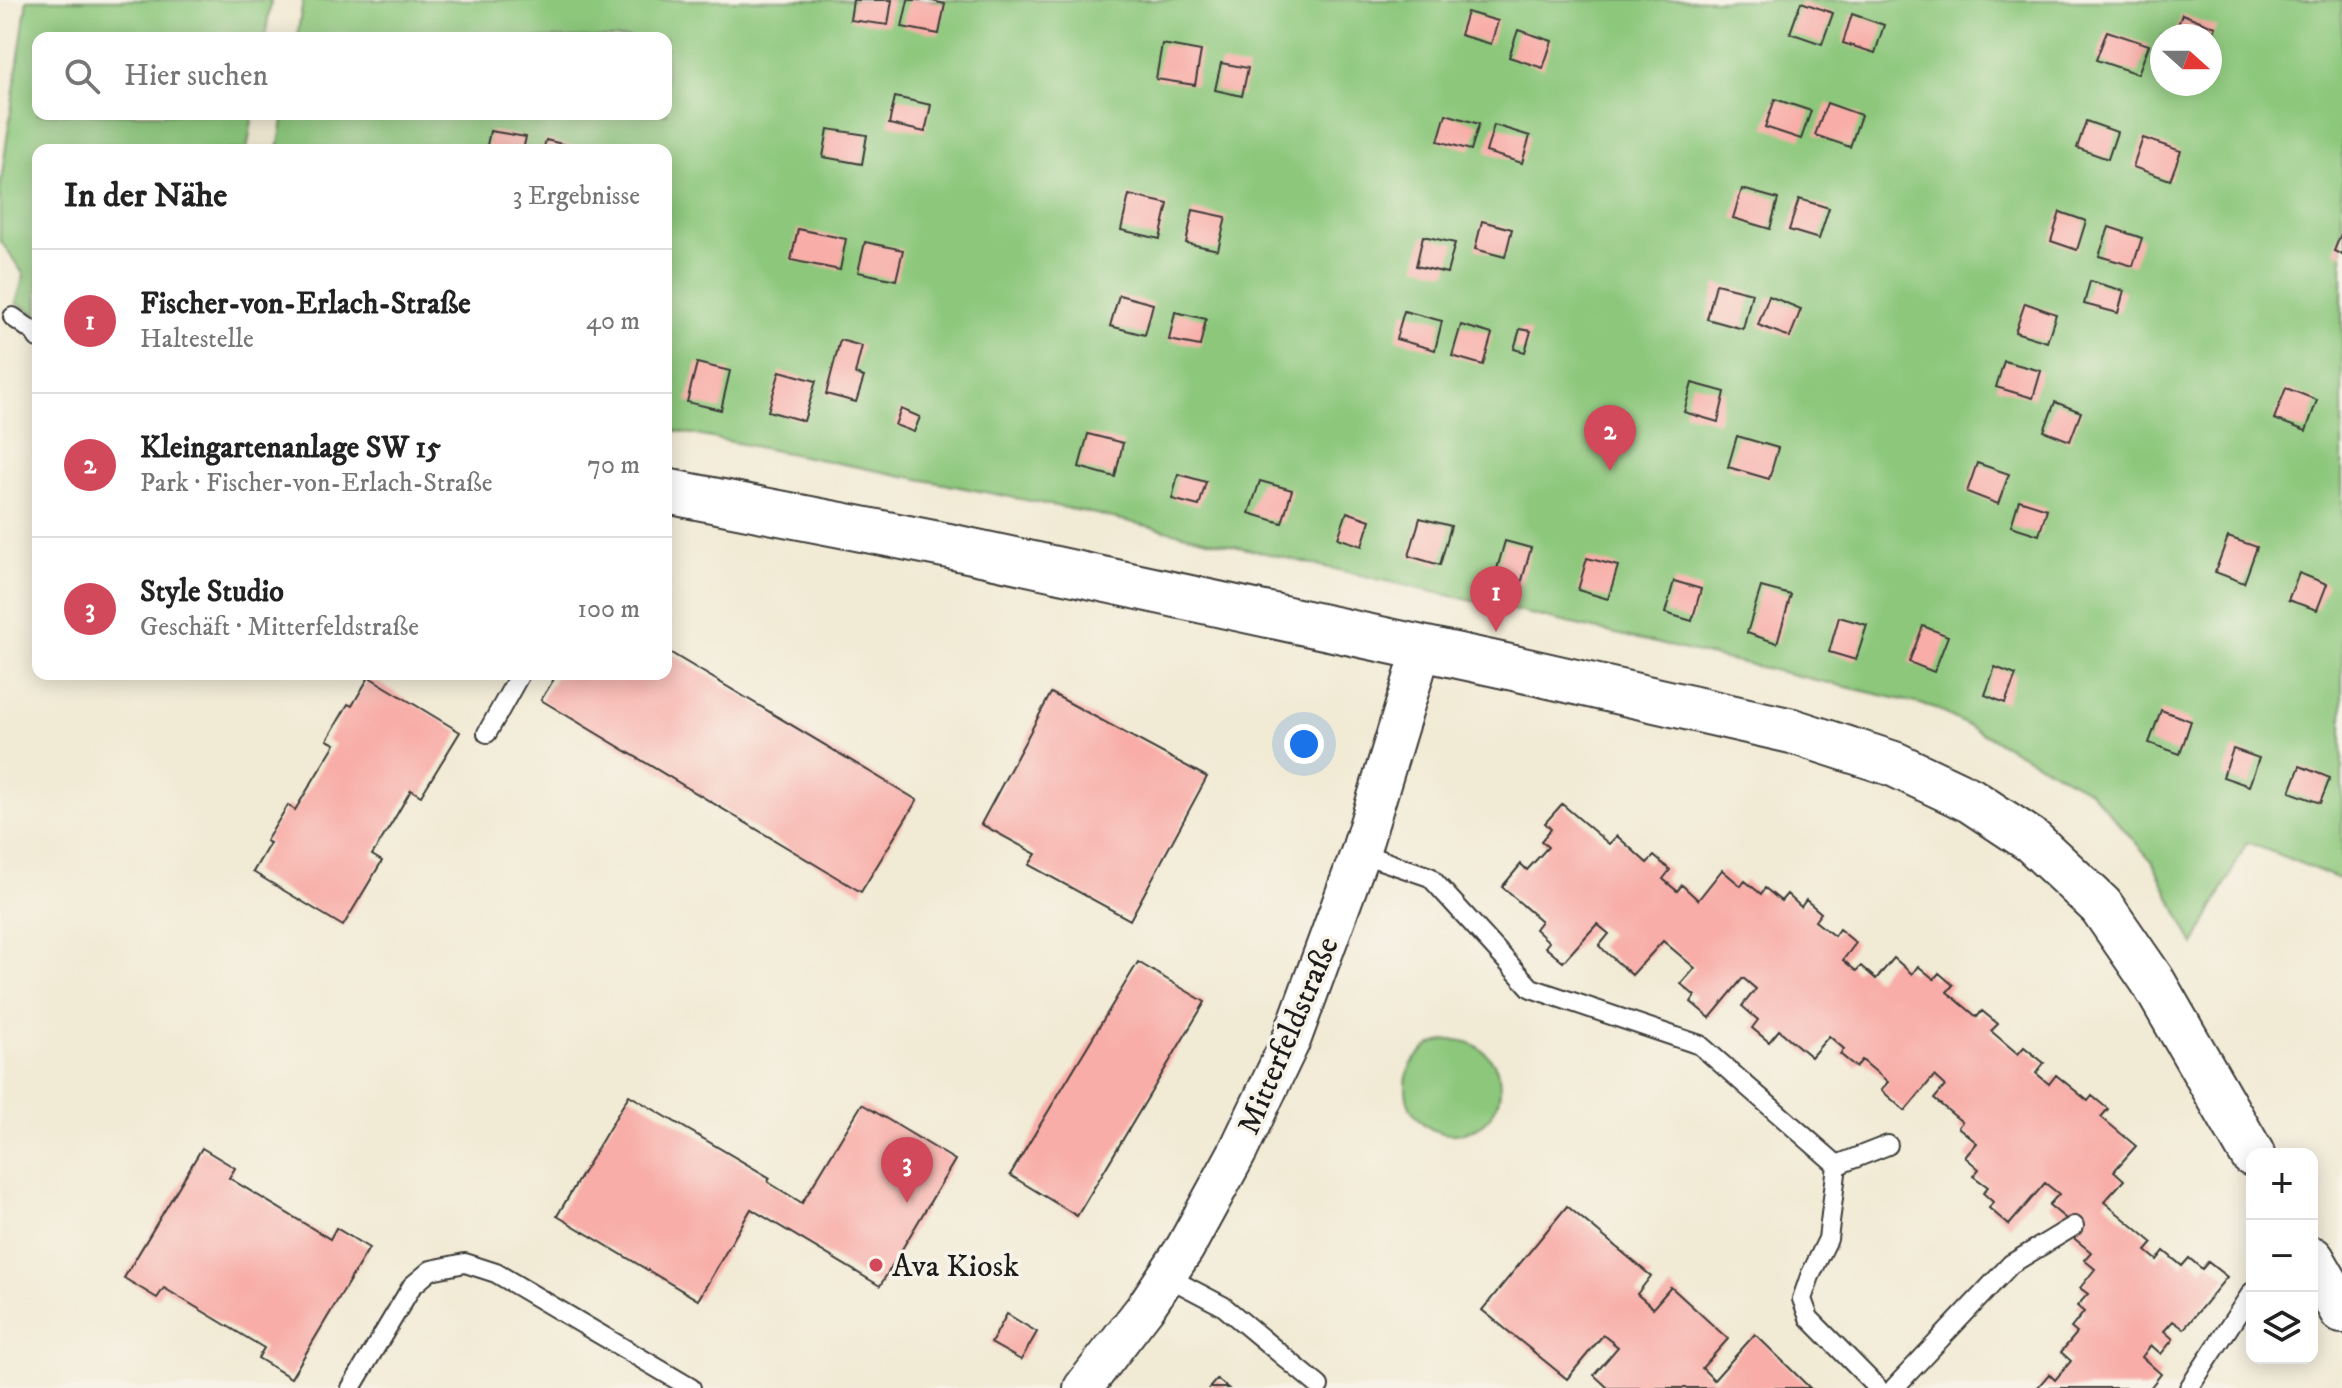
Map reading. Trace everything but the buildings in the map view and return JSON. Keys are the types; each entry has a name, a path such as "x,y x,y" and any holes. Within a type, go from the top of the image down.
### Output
{"street":[{"path":"672,492 978,552 1792,731 1894,764 1970,800 2032,841 2101,906 2152,980 2249,1148"},
{"name":"Mitterfeldstraße","path":"1083,1388 1145,1308 1185,1248 1238,1151 1292,1038 1360,853 1422,649"},
{"path":"2318,1269 2342,1311"}],"lane":[{"path":"13,317 32,331"},
{"path":"487,733 517,680"},
{"path":"1360,853 1430,877 1531,988 1700,1045 1837,1165"},
{"path":"1837,1165 1888,1145"},
{"path":"1837,1165 1828,1239 1802,1299 1809,1318 1878,1388"},
{"path":"1894,1388 2011,1264 2074,1226"},
{"path":"351,1388 412,1286 431,1270 465,1263 496,1273 691,1388"},
{"path":"1166,1276 1223,1306 1319,1386"},
{"path":"2189,1388 2246,1301"}],"green space":[{"path":"27,0 271,0 266,32 32,32 32,120 252,120 248,144 32,144 32,312 16,303 24,275 0,240 0,188"},
{"path":"303,0 2342,0 2342,880 2247,842 2194,945 2152,861 2090,791 1933,707 1091,513 672,430 672,144 279,144 283,120 672,120 672,32 298,32"},
{"path":"1453,1040 1471,1043 1486,1054 1497,1069 1500,1087 1497,1105 1486,1120 1471,1131 1453,1134 1435,1131 1420,1120 1409,1105 1406,1087 1409,1069 1420,1054 1435,1043"}],"place":[{"name":"Kleingartenanlage SW 15","path":"1610,471"},
{"name":"Fischer-von-Erlach-Straße","path":"1496,632"},
{"name":"Style Studio","path":"907,1203"},
{"name":"Ava Kiosk","path":"876,1265"}]}
